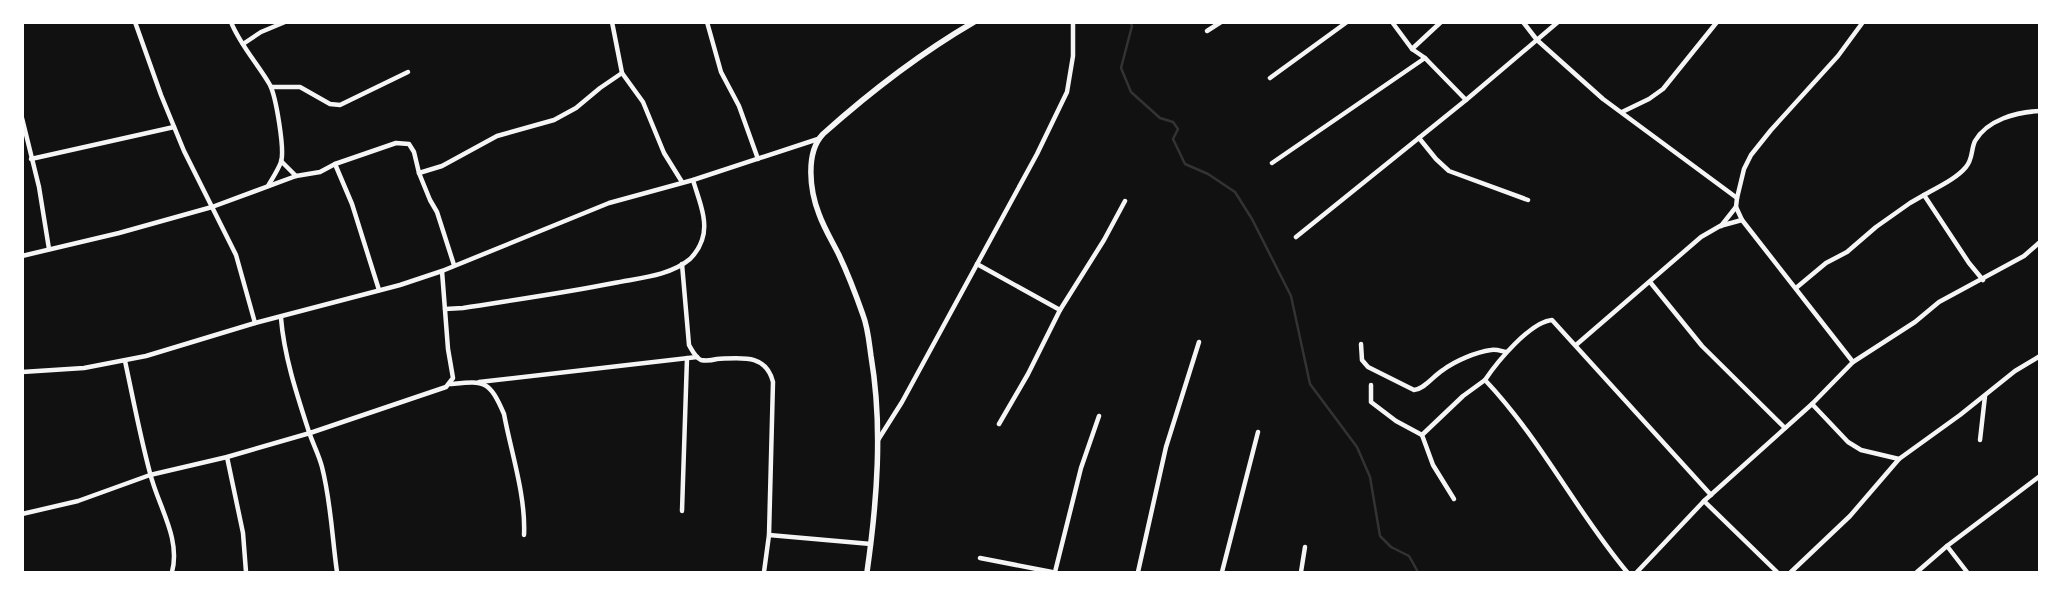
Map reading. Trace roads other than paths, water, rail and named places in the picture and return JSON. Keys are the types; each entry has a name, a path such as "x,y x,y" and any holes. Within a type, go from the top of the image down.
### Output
{"street":[{"path":"135,22 174,127 236,255 255,323"},
{"path":"231,22 271,87 279,126 281,161 268,186"},
{"path":"243,44 261,32 285,22"},
{"path":"612,22 622,73 643,102 664,153 682,182"},
{"path":"707,22 720,72 740,106 758,159"},
{"path":"22,372 84,368 125,361 185,346 255,323 281,318 379,290 442,271 609,203 693,180 818,139 878,86 950,36 974,22"},
{"path":"878,441 902,402 1037,154 1066,92 1073,56 1073,22"},
{"path":"1207,31 1221,22"},
{"path":"1270,78 1347,22"},
{"path":"1392,22 1412,49 1425,58 1466,100"},
{"path":"1412,49 1441,22"},
{"path":"1523,22 1537,40 1603,99 1736,198"},
{"path":"1296,237 1466,100 1558,22"},
{"path":"1622,112 1649,99 1663,89 1718,22"},
{"path":"1853,362 1742,220 1736,207 1736,198 1744,169 1751,155 1838,56 1862,22"},
{"path":"1272,163 1425,58"},
{"path":"271,87 300,87 330,104 340,105 408,72"},
{"path":"419,173 442,166 497,136 554,120 576,108 622,73"},
{"path":"1796,288 1826,263 1847,252 1876,227 1951,179 1966,167 1972,158 1974,143 1984,129 2000,120 2040,111"},
{"path":"22,118 39,187 50,249"},
{"path":"31,158 174,127"},
{"path":"1419,138 1436,159 1449,171 1528,200"},
{"path":"818,139 812,153 812,184 818,213 840,257 867,328 874,370 878,441 871,544 867,572"},
{"path":"22,256 119,233 212,207 296,176 320,172 336,164 396,143 409,144 414,152 419,173 437,212 454,265"},
{"path":"22,151 30,149"},
{"path":"281,161 296,176"},
{"path":"336,164 352,204 379,290"},
{"path":"445,309 472,307 596,286 663,272 682,264 696,252 702,240 704,229 704,221 693,180"},
{"path":"1924,195 1969,264 1983,280"},
{"path":"999,424 1028,374 1060,310 1090,264 1125,201"},
{"path":"1720,226 1736,207"},
{"path":"1576,345 1701,237 1720,226 1742,220"},
{"path":"1637,572 1710,495 1812,404 1853,362 1915,322 1939,302 1983,280 2024,256 2040,242"},
{"path":"682,264 689,345 697,357 703,360 749,358 760,363 770,373 773,382 769,534 764,572"},
{"path":"977,264 1060,310"},
{"path":"442,271 448,348 453,378 450,384"},
{"path":"1650,282 1702,346 1785,428"},
{"path":"281,318 283,343 310,433 317,449 330,499 329,518 337,572"},
{"path":"1422,435 1463,396 1485,380 1506,352 1541,323 1552,320 1710,495"},
{"path":"1138,572 1166,447 1199,342"},
{"path":"1361,344 1362,360 1368,367 1414,390 1420,388 1443,370 1462,360 1493,349 1506,352"},
{"path":"1791,572 1850,516 1899,459 1985,396 2015,371 2040,356"},
{"path":"22,514 78,501 150,475 227,457 310,433 441,389 450,384 697,357"},
{"path":"682,510 687,358"},
{"path":"125,361 150,475 175,547 176,560 172,572"},
{"path":"1485,380 1544,454 1627,572"},
{"path":"479,382 489,387 504,414 525,520 524,535"},
{"path":"1371,385 1371,402 1377,408 1422,435 1433,465 1454,499"},
{"path":"1980,440 1985,396"},
{"path":"1812,404 1848,442 1861,450 1899,459"},
{"path":"980,558 1054,572 1081,468 1099,416"},
{"path":"1222,572 1258,432"},
{"path":"227,457 243,534 246,572"},
{"path":"1917,572 1947,546 2040,476"},
{"path":"1704,501 1777,572"},
{"path":"769,534 871,544"},
{"path":"1947,546 1967,572"},
{"path":"1301,572 1304,547"},
{"path":"1619,572 1623,567"}],"waterway":[{"path":"1130,22 1132,26 1121,68 1131,92 1160,118 1173,122 1178,129 1173,139 1185,164 1208,174 1235,192 1252,219 1291,296 1310,384 1357,447 1370,477 1380,536 1391,547 1409,556 1418,572"}]}
